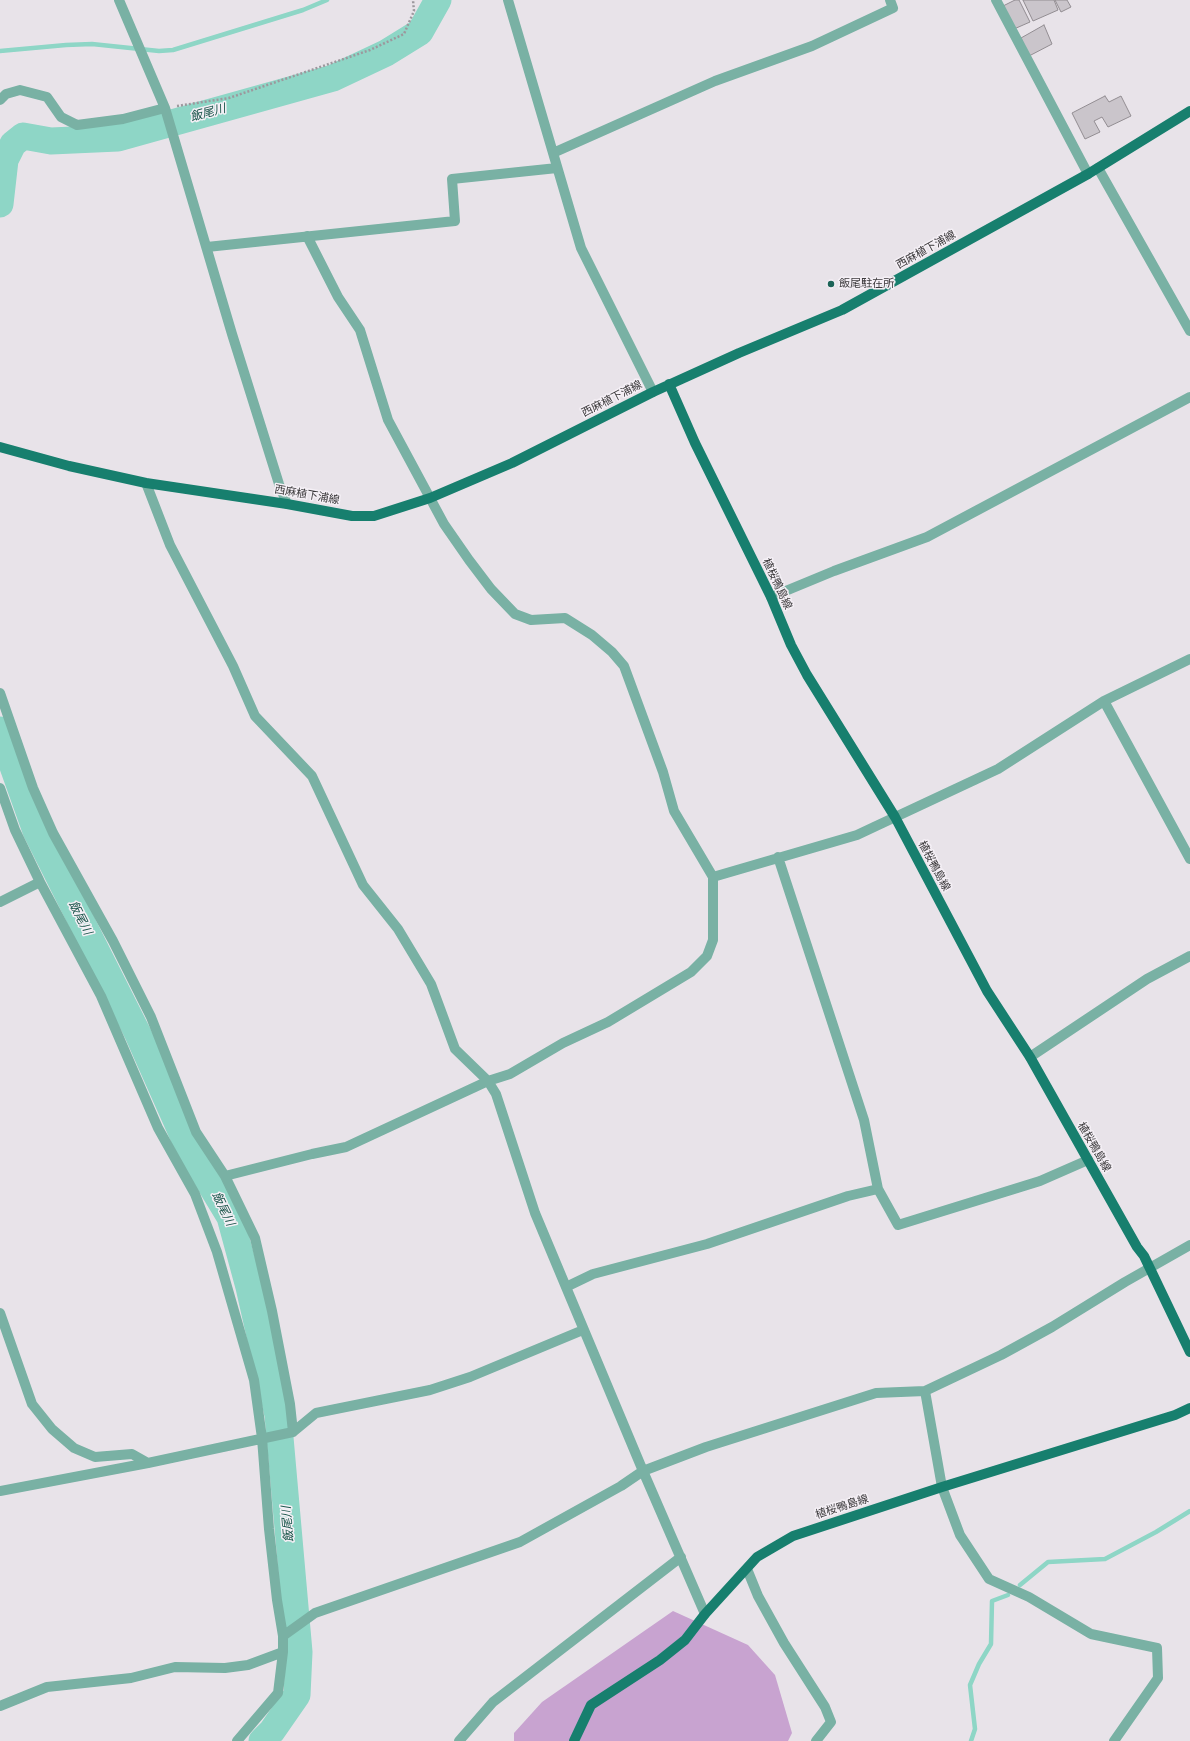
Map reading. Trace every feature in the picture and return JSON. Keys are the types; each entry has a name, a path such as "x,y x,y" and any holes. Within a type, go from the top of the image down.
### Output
{"main road":[{"name":"西麻植下浦線","path":"0,447 69,466 146,483 287,504 352,516 374,516 430,498 512,462 669,384 842,310 1088,174 1190,111"},
{"name":"植桜鴨島線","path":"669,384 695,443 771,598 791,645 807,675 895,817 987,991 1030,1057 1150,1268 1190,1352"},
{"name":"植桜鴨島線","path":"574,1741 591,1705 660,1660 685,1640 705,1614 757,1557 793,1536 942,1487 1175,1415 1190,1408"}],"street":[{"path":"118,0 165,108 232,334 287,504"},
{"path":"508,0 581,248 653,392"},
{"path":"553,153 716,81 812,46 893,8 890,0"},
{"path":"996,0 1088,174"},
{"path":"0,100 6,94 20,90 47,97 61,117 77,125 123,119 165,108"},
{"path":"207,247 455,221 452,179 557,168"},
{"path":"1098,168 1190,331"},
{"path":"225,1176 346,1147 488,1081 510,1074 563,1043 608,1022 691,972 707,956 713,940 713,876 674,811 663,772 624,666 612,652 592,635 566,618 531,620 515,614 491,589 444,524 388,420 360,330 338,297 307,236"},
{"path":"771,598 834,571 927,537 1190,397"},
{"path":"146,483 170,545 233,666 255,716 312,776 363,885 398,929 431,984 456,1049 488,1081 496,1094 535,1213 643,1471 705,1614"},
{"path":"713,876 857,834 895,817 998,769 1104,700 1190,659"},
{"path":"0,693 33,788 53,833 113,941 151,1017 196,1132 225,1176 255,1238 272,1312 290,1404 293,1432"},
{"path":"1104,700 1190,859"},
{"path":"0,788 15,830 40,882 102,996 158,1128 195,1194 217,1252 254,1380 262,1438 274,1576 283,1636 283,1652 278,1692 236,1741"},
{"path":"778,857 864,1120 878,1189 898,1225 1040,1181 1088,1160"},
{"path":"0,902 40,882"},
{"path":"1030,1057 1146,979 1190,956"},
{"path":"566,1287 593,1274 707,1244 848,1196 878,1189"},
{"path":"283,1636 315,1613 520,1542 621,1486 643,1471 706,1447 876,1393 925,1391 1033,1338 1190,1245"},
{"path":"0,1313 32,1404 52,1429 74,1448 96,1457 132,1454 148,1463"},
{"path":"0,1491 148,1463 293,1432 316,1412 430,1390 470,1377 584,1330"},
{"path":"925,1391 942,1487 960,1535 989,1579 1029,1597 1091,1634 1157,1648 1158,1678 1114,1741"},
{"path":"460,1741 494,1702 681,1557"},
{"path":"747,1569 758,1596 773,1623 825,1707 830,1722 816,1741"},
{"path":"0,1706 47,1687 131,1678 175,1667 225,1668 248,1665 283,1652"}],"path":[{"path":"165,108 229,98 370,50 404,34 414,11 413,0"}],"shaded area":[{"path":"673,1611 748,1645 775,1675 792,1733 788,1741 514,1741 514,1733 542,1702"}],"building":[{"path":"1015,0 1019,0 1030,22 1014,29 1003,6"},
{"path":"1023,0 1054,0 1058,10 1033,21"},
{"path":"1055,0 1067,0 1071,7 1061,12"},
{"path":"1044,25 1052,44 1029,56 1021,38"},
{"path":"1105,96 1109,102 1121,96 1131,116 1108,127 1102,117 1094,121 1100,132 1085,139 1072,113"}],"waterway":[{"path":"0,51 92,44 159,51 173,50 303,10 327,0"},
{"name":"飯尾川","path":"0,204 5,160 13,144 23,136 51,141 118,138 333,78 386,53 420,32 438,0"},
{"name":"飯尾川","path":"0,730 36,831 138,1034 189,1149 230,1217 249,1287 278,1415 299,1652 297,1695 272,1731 262,1741"},
{"path":"1020,1585 1048,1562 1105,1559 1156,1532 1190,1511"},
{"path":"971,1741 975,1729 970,1685 979,1664 991,1644 992,1601 1008,1595"}],"place":[{"name":"飯尾駐在所","path":"831,284"}]}
